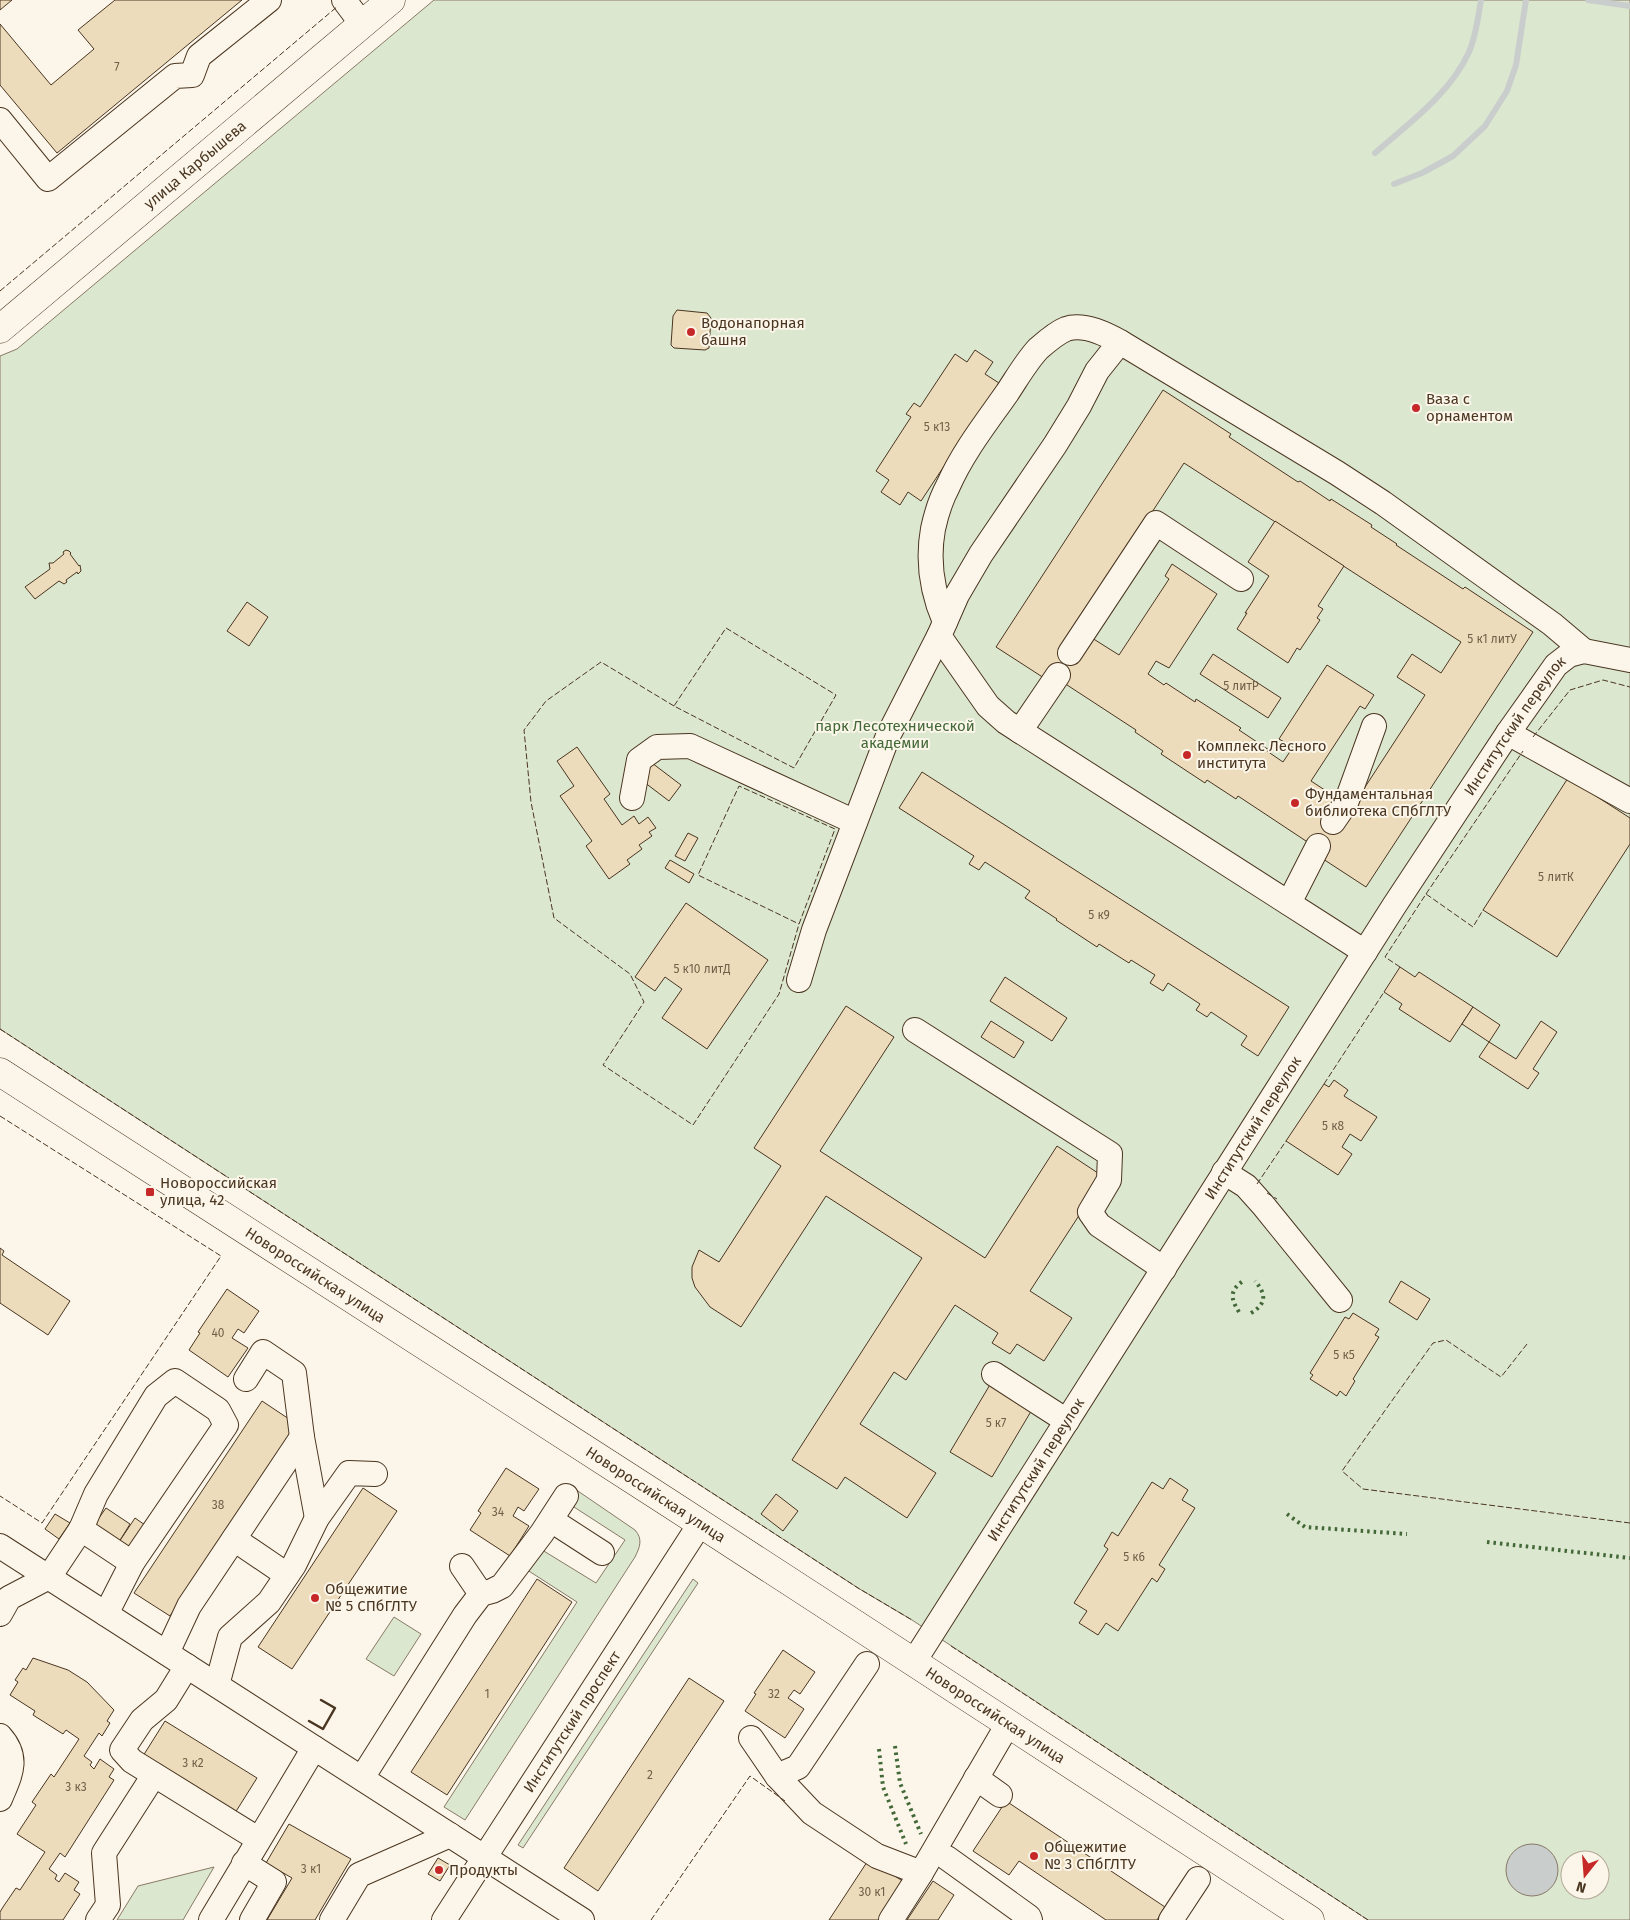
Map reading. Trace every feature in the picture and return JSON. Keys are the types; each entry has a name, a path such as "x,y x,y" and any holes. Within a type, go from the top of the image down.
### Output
{"main road":[{"name":"улица Карбышева","path":"0,329 391,0"},
{"name":"Новороссийская улица","path":"0,1072 1008,1724 1298,1917"}],"street":[{"path":"0,120 48,179 175,76 192,75 199,56 269,0"},
{"path":"344,0 362,24"},
{"path":"1365,952 1006,722 988,706 942,629 930,565 933,529 948,486 970,446 1026,365 1050,338 1066,329 1076,328 1105,334 1338,473 1552,624 1584,652"},
{"path":"799,980 814,930 888,736 957,595 981,554 1056,445 1097,371 1120,342"},
{"path":"1070,653 1156,523 1240,579"},
{"name":"Институтский переулок","path":"913,1663 1365,952 1508,733 1556,664 1569,655 1584,652 1630,660"},
{"path":"1020,731 1058,675"},
{"path":"1333,822 1346,804 1374,726"},
{"path":"1508,733 1630,801"},
{"path":"632,798 639,760 656,747 690,746 855,822"},
{"path":"1289,903 1318,846"},
{"path":"915,1030 1110,1154 1109,1180 1090,1212 1099,1225 1164,1269"},
{"path":"1224,1172 1246,1186 1264,1205 1340,1300"},
{"path":"246,1379 263,1352 294,1373 302,1437 317,1518"},
{"path":"994,1374 1067,1421"},
{"path":"0,1614 9,1598 49,1577 81,1530 96,1494 156,1396 176,1381 218,1410 226,1426 132,1563 106,1614"},
{"path":"167,1653 189,1606 302,1437"},
{"path":"217,1685 230,1637 268,1602 294,1565 317,1518 349,1472 376,1474"},
{"path":"362,1778 465,1615 482,1594 502,1586 551,1520 566,1496"},
{"path":"551,1520 602,1553"},
{"name":"Институтский проспект","path":"444,1920 700,1524"},
{"path":"81,1530 132,1563"},
{"path":"234,1539 287,1575"},
{"path":"0,1546 582,1920"},
{"path":"462,1566 482,1594"},
{"path":"777,1776 798,1767 867,1664"},
{"path":"187,1666 166,1700 142,1720 122,1750 132,1761 258,1838"},
{"path":"891,1920 921,1873 1008,1724"},
{"path":"0,1736 9,1746 12,1771 0,1799"},
{"path":"751,1738 777,1776 812,1813 877,1856 921,1873"},
{"path":"211,1920 258,1838 314,1748"},
{"path":"98,1920 108,1905 104,1853 154,1775"},
{"path":"976,1778 1000,1795"},
{"path":"332,1920 359,1875 450,1835"},
{"path":"947,1858 1029,1917 1030,1920"},
{"path":"244,1864 274,1882 252,1920"},
{"path":"1171,1920 1198,1878"}],"green space":[{"name":"парк Лесотехнической академии","path":"434,0 1630,0 1630,1920 1368,1920 912,1620 858,1588 0,1029 0,356 17,349"},
{"path":"572,1487 635,1530 640,1540 638,1550 465,1820 444,1807 577,1602 521,1566 534,1545 596,1583 625,1540 574,1507"},
{"path":"693,1579 698,1583 523,1848 518,1845"},
{"path":"394,1617 421,1634 394,1676 366,1659"},
{"path":"214,1867 183,1920 117,1920 138,1886"}],"shaded area":[{"path":"1532,1844 1546,1848 1554,1856 1558,1870 1554,1884 1546,1892 1532,1896 1518,1892 1510,1884 1506,1870 1510,1856 1518,1848"}],"building":[{"path":"0,0 12,0 0,10"},
{"path":"115,0 242,0 57,153 0,85 0,24 51,85 94,49 78,30"},
{"name":"Водонапорная башня","path":"677,310 707,313 711,318 709,348 705,350 674,348 671,345 673,316"},
{"path":"975,350 993,362 985,374 999,383 921,501 908,492 900,505 881,492 889,480 876,471 911,417 906,414 914,403 920,407 955,354 967,362"},
{"path":"1163,390 1231,434 1229,437 1298,482 1300,481 1330,501 1331,499 1372,525 1371,527 1396,545 1463,589 1465,587 1533,632 1366,887 1320,857 1309,843 1238,796 1236,799 1207,780 1205,783 1161,754 1163,751 1135,732 1136,730 1064,683 1044,678 996,647","holes":["1184,463 1461,642 1441,673 1412,654 1397,677 1425,695 1339,827 1337,798 1311,781 1360,706 1365,709 1374,695 1327,665 1279,739 1293,747 1283,762 1239,730 1241,728 1196,699 1195,702 1166,683 1164,685 1148,674 1156,661 1169,668 1217,594 1172,564 1165,576 1169,579 1119,655 1092,638 1063,649"]},
{"path":"1275,521 1344,566 1318,606 1323,609 1317,618 1320,620 1300,650 1297,648 1288,663 1237,629 1269,576 1248,562"},
{"path":"66,550 71,553 80,565 81,571 66,580 67,582 64,584 59,581 35,599 25,587 50,569 49,563 53,563"},
{"path":"247,602 268,617 249,646 227,631"},
{"path":"1213,654 1281,698 1268,718 1200,674"},
{"path":"577,747 610,794 604,799 622,825 634,816 639,824 648,817 656,828 649,832 652,836 639,845 642,849 627,860 630,864 609,879 586,846 592,841 560,796 574,786 557,761"},
{"path":"652,763 681,785 669,801 640,779"},
{"path":"922,772 1289,1007 1258,1056 1241,1045 1247,1036 1211,1012 1207,1017 1196,1010 1200,1004 1168,983 1163,991 1150,983 1155,975 1131,960 1129,963 1099,944 1097,947 1056,920 1025,898 1030,891 985,862 979,870 969,864 974,856 899,808"},
{"path":"1568,778 1630,818 1630,844 1557,957 1483,910"},
{"path":"688,833 698,838 685,861 675,856"},
{"path":"670,860 694,874 689,883 665,868"},
{"path":"686,903 768,960 707,1049 662,1018 682,989 665,977 655,991 635,977"},
{"path":"1400,967 1415,977 1419,972 1473,1007 1450,1042 1399,1009 1402,1004 1384,992"},
{"path":"1005,977 1067,1018 1052,1041 990,1001"},
{"path":"846,1006 894,1037 820,1151 985,1258 1057,1146 1104,1177 1030,1291 1072,1318 1044,1361 1017,1344 1010,1354 992,1343 998,1333 955,1305 906,1380 894,1372 860,1424 936,1473 907,1518 845,1477 837,1489 792,1460 922,1258 826,1196 741,1327 710,1307 695,1287 692,1278 692,1267 699,1250 719,1262 781,1166 754,1148"},
{"path":"1473,1007 1500,1025 1489,1042 1462,1024"},
{"path":"991,1021 1024,1042 1014,1058 981,1037"},
{"path":"1541,1021 1557,1032 1533,1069 1539,1073 1528,1089 1479,1057 1489,1042 1516,1059"},
{"path":"1334,1080 1348,1090 1344,1096 1377,1117 1361,1141 1350,1134 1342,1147 1352,1154 1338,1175 1286,1141 1324,1084 1329,1087"},
{"path":"0,1248 4,1251 2,1255 70,1301 48,1335 0,1303"},
{"path":"1401,1281 1430,1299 1417,1320 1389,1302"},
{"path":"227,1289 259,1311 244,1333 238,1329 232,1338 248,1348 228,1377 189,1350 200,1333 198,1332"},
{"path":"1353,1313 1379,1329 1375,1335 1379,1337 1353,1379 1355,1381 1346,1396 1340,1391 1337,1396 1310,1379 1313,1375 1310,1373 1345,1317 1349,1319"},
{"path":"991,1383 1033,1408 992,1477 950,1452"},
{"path":"262,1401 298,1425 170,1616 134,1593"},
{"path":"506,1468 539,1489 524,1511 518,1507 513,1516 529,1526 510,1556 470,1530 481,1513 478,1511"},
{"path":"1170,1478 1188,1490 1182,1500 1195,1508 1159,1565 1165,1569 1157,1582 1152,1578 1118,1631 1106,1623 1098,1635 1079,1623 1087,1611 1074,1603 1108,1549 1104,1546 1112,1532 1118,1536 1152,1482 1163,1489"},
{"name":"Общежитие № 5 СПбГЛТУ","path":"363,1488 397,1511 292,1669 258,1647"},
{"path":"776,1494 798,1511 783,1531 761,1514"},
{"path":"106,1508 130,1524 119,1542 94,1525"},
{"path":"55,1514 70,1523 59,1539 45,1529"},
{"path":"135,1518 145,1525 129,1549 119,1542"},
{"path":"537,1579 572,1602 447,1795 411,1772"},
{"path":"783,1650 815,1672 800,1694 794,1690 788,1698 804,1709 785,1738 745,1711 756,1694 754,1693"},
{"path":"33,1658 68,1670 87,1682 114,1710 107,1721 110,1723 102,1736 99,1733 84,1756 92,1762 90,1765 94,1769 100,1759 114,1769 109,1777 114,1780 65,1857 60,1853 49,1869 57,1875 55,1879 59,1882 65,1873 79,1882 74,1890 80,1894 63,1920 0,1920 0,1912 3,1907 16,1888 20,1890 45,1852 17,1834 36,1805 32,1802 51,1774 54,1777 79,1739 66,1730 63,1734 33,1715 35,1711 10,1695 18,1682 15,1680 23,1668 26,1670"},
{"path":"689,1678 724,1701 598,1891 564,1868"},
{"path":"165,1721 257,1778 235,1813 143,1756"},
{"name":"Общежитие № 3 СПбГЛТУ","path":"1006,1801 1165,1907 1157,1920 1106,1920 1019,1861 1009,1875 973,1851"},
{"path":"289,1824 351,1859 315,1920 267,1920 292,1878 266,1863"},
{"name":"Продукты","path":"438,1858 450,1865 440,1881 428,1874"},
{"path":"869,1859 904,1882 879,1920 829,1920"},
{"path":"933,1881 954,1895 938,1920 907,1920"}],"waterway":[{"path":"1375,153 1440,95 1461,67 1473,40 1481,0"},
{"path":"1394,184 1422,173 1453,156 1485,126 1507,91 1516,65 1526,0"},
{"path":"1588,0 1630,6"}],"hedge":[{"path":"1239,1312 1234,1303 1233,1295 1236,1288 1243,1281"},
{"path":"1251,1313 1260,1306 1263,1299 1262,1291 1255,1281"},
{"path":"1287,1514 1305,1527 1407,1534"},
{"path":"1487,1542 1630,1558"},
{"path":"895,1746 900,1783 921,1834"},
{"path":"879,1749 883,1787 906,1844"}],"fence":[{"path":"0,291 338,6"},
{"path":"726,628 836,695 794,768 674,706 726,628"},
{"path":"674,706 601,662 546,701 524,730 531,802 554,918 630,974 644,1002 603,1065 693,1125 779,994 799,924 835,829 739,786 698,875 799,924"},
{"path":"1533,737 1570,690 1603,680 1630,687"},
{"path":"1426,894 1523,751"},
{"path":"1400,967 1385,957 1426,894 1473,927 1483,910"},
{"path":"1324,1084 1384,992"},
{"path":"0,1029 858,1588 912,1620"},
{"path":"0,1116 221,1256 42,1523 0,1496"},
{"path":"1257,1184 1286,1141"},
{"path":"1267,1193 1277,1199"},
{"path":"1527,1344 1501,1377 1446,1340 1433,1343 1342,1471 1363,1489 1630,1523"},
{"path":"951,1646 1368,1920"},
{"path":"651,1920 750,1776 785,1801"}],"wall":[{"path":"309,1721 323,1729 335,1708 321,1700"}],"place":[{"name":"Водонапорная башня","path":"691,332"},
{"name":"Ваза с орнаментом","path":"1416,408"},
{"name":"Комплекс Лесного института","path":"1187,755"},
{"name":"Фундаментальная библиотека СПбГЛТУ","path":"1295,803"},
{"name":"Новороссийская улица, 42","path":"150,1192"},
{"name":"Общежитие № 5 СПбГЛТУ","path":"315,1598"},
{"name":"Общежитие № 3 СПбГЛТУ","path":"1034,1856"},
{"name":"Продукты","path":"439,1870"}]}
